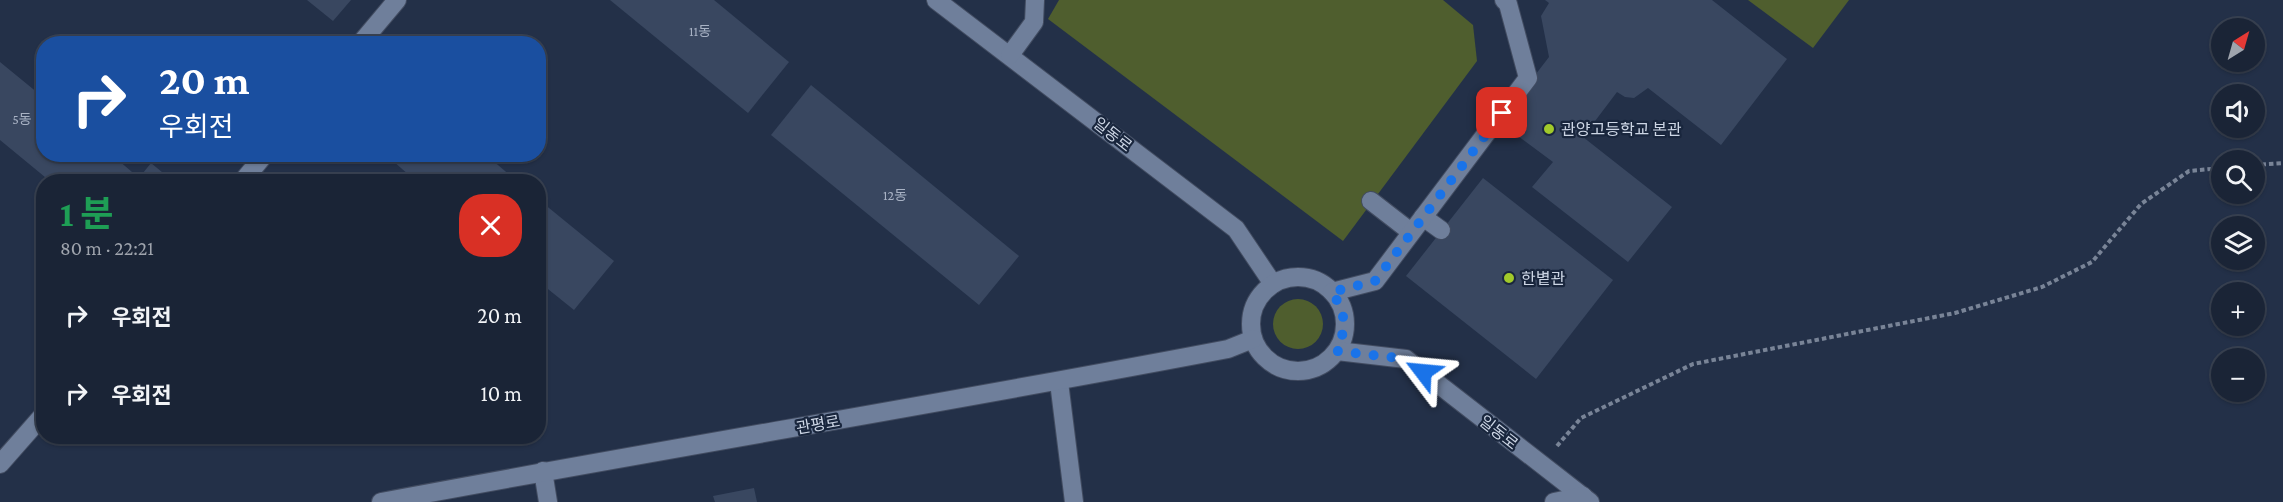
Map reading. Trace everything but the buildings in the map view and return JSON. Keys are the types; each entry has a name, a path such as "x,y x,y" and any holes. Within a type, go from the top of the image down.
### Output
{"street":[{"path":"367,36 397,0"},
{"name":"일동로","path":"936,0 1236,230 1274,284"},
{"path":"1010,55 1034,22 1035,0"},
{"path":"1332,292 1375,281 1528,78 1508,4 1504,0"},
{"path":"249,174 258,162"},
{"path":"1371,201 1412,232"},
{"path":"1423,217 1442,230"},
{"path":"1293,277 1315,280 1332,292 1343,310 1345,331 1337,351 1322,365 1302,371 1281,369 1264,357 1252,339 1251,318 1258,298 1274,284 1293,277"},
{"name":"관평로","path":"381,502 543,471 1059,382 1228,349 1252,339"},
{"name":"일동로","path":"1337,351 1406,359 1586,499"},
{"path":"1059,382 1074,502"},
{"path":"0,464 36,423"},
{"path":"543,471 548,502"},
{"path":"1554,502 1586,499"}],"path":[{"path":"2265,164 2283,163"},
{"path":"1541,465 1581,418 1693,364 1955,314 2042,287 2092,262 2141,204 2189,171 2211,169"}],"green space":[{"path":"1059,0 1443,0 1473,25 1477,61 1343,241 1048,19"},
{"path":"1748,0 1849,0 1813,48"},
{"path":"1293,299 1303,299 1316,306 1323,319 1323,329 1316,342 1303,349 1293,349 1284,345 1277,338 1273,329 1273,319 1277,310 1284,303"}],"place":[{"name":"관양고등학교 본관","path":"1549,129"},
{"name":"한볕관","path":"1509,278"}],"route":[{"path":"1423,372 1406,359 1337,351 1345,331 1343,310 1332,292 1375,281 1502,113"}]}
